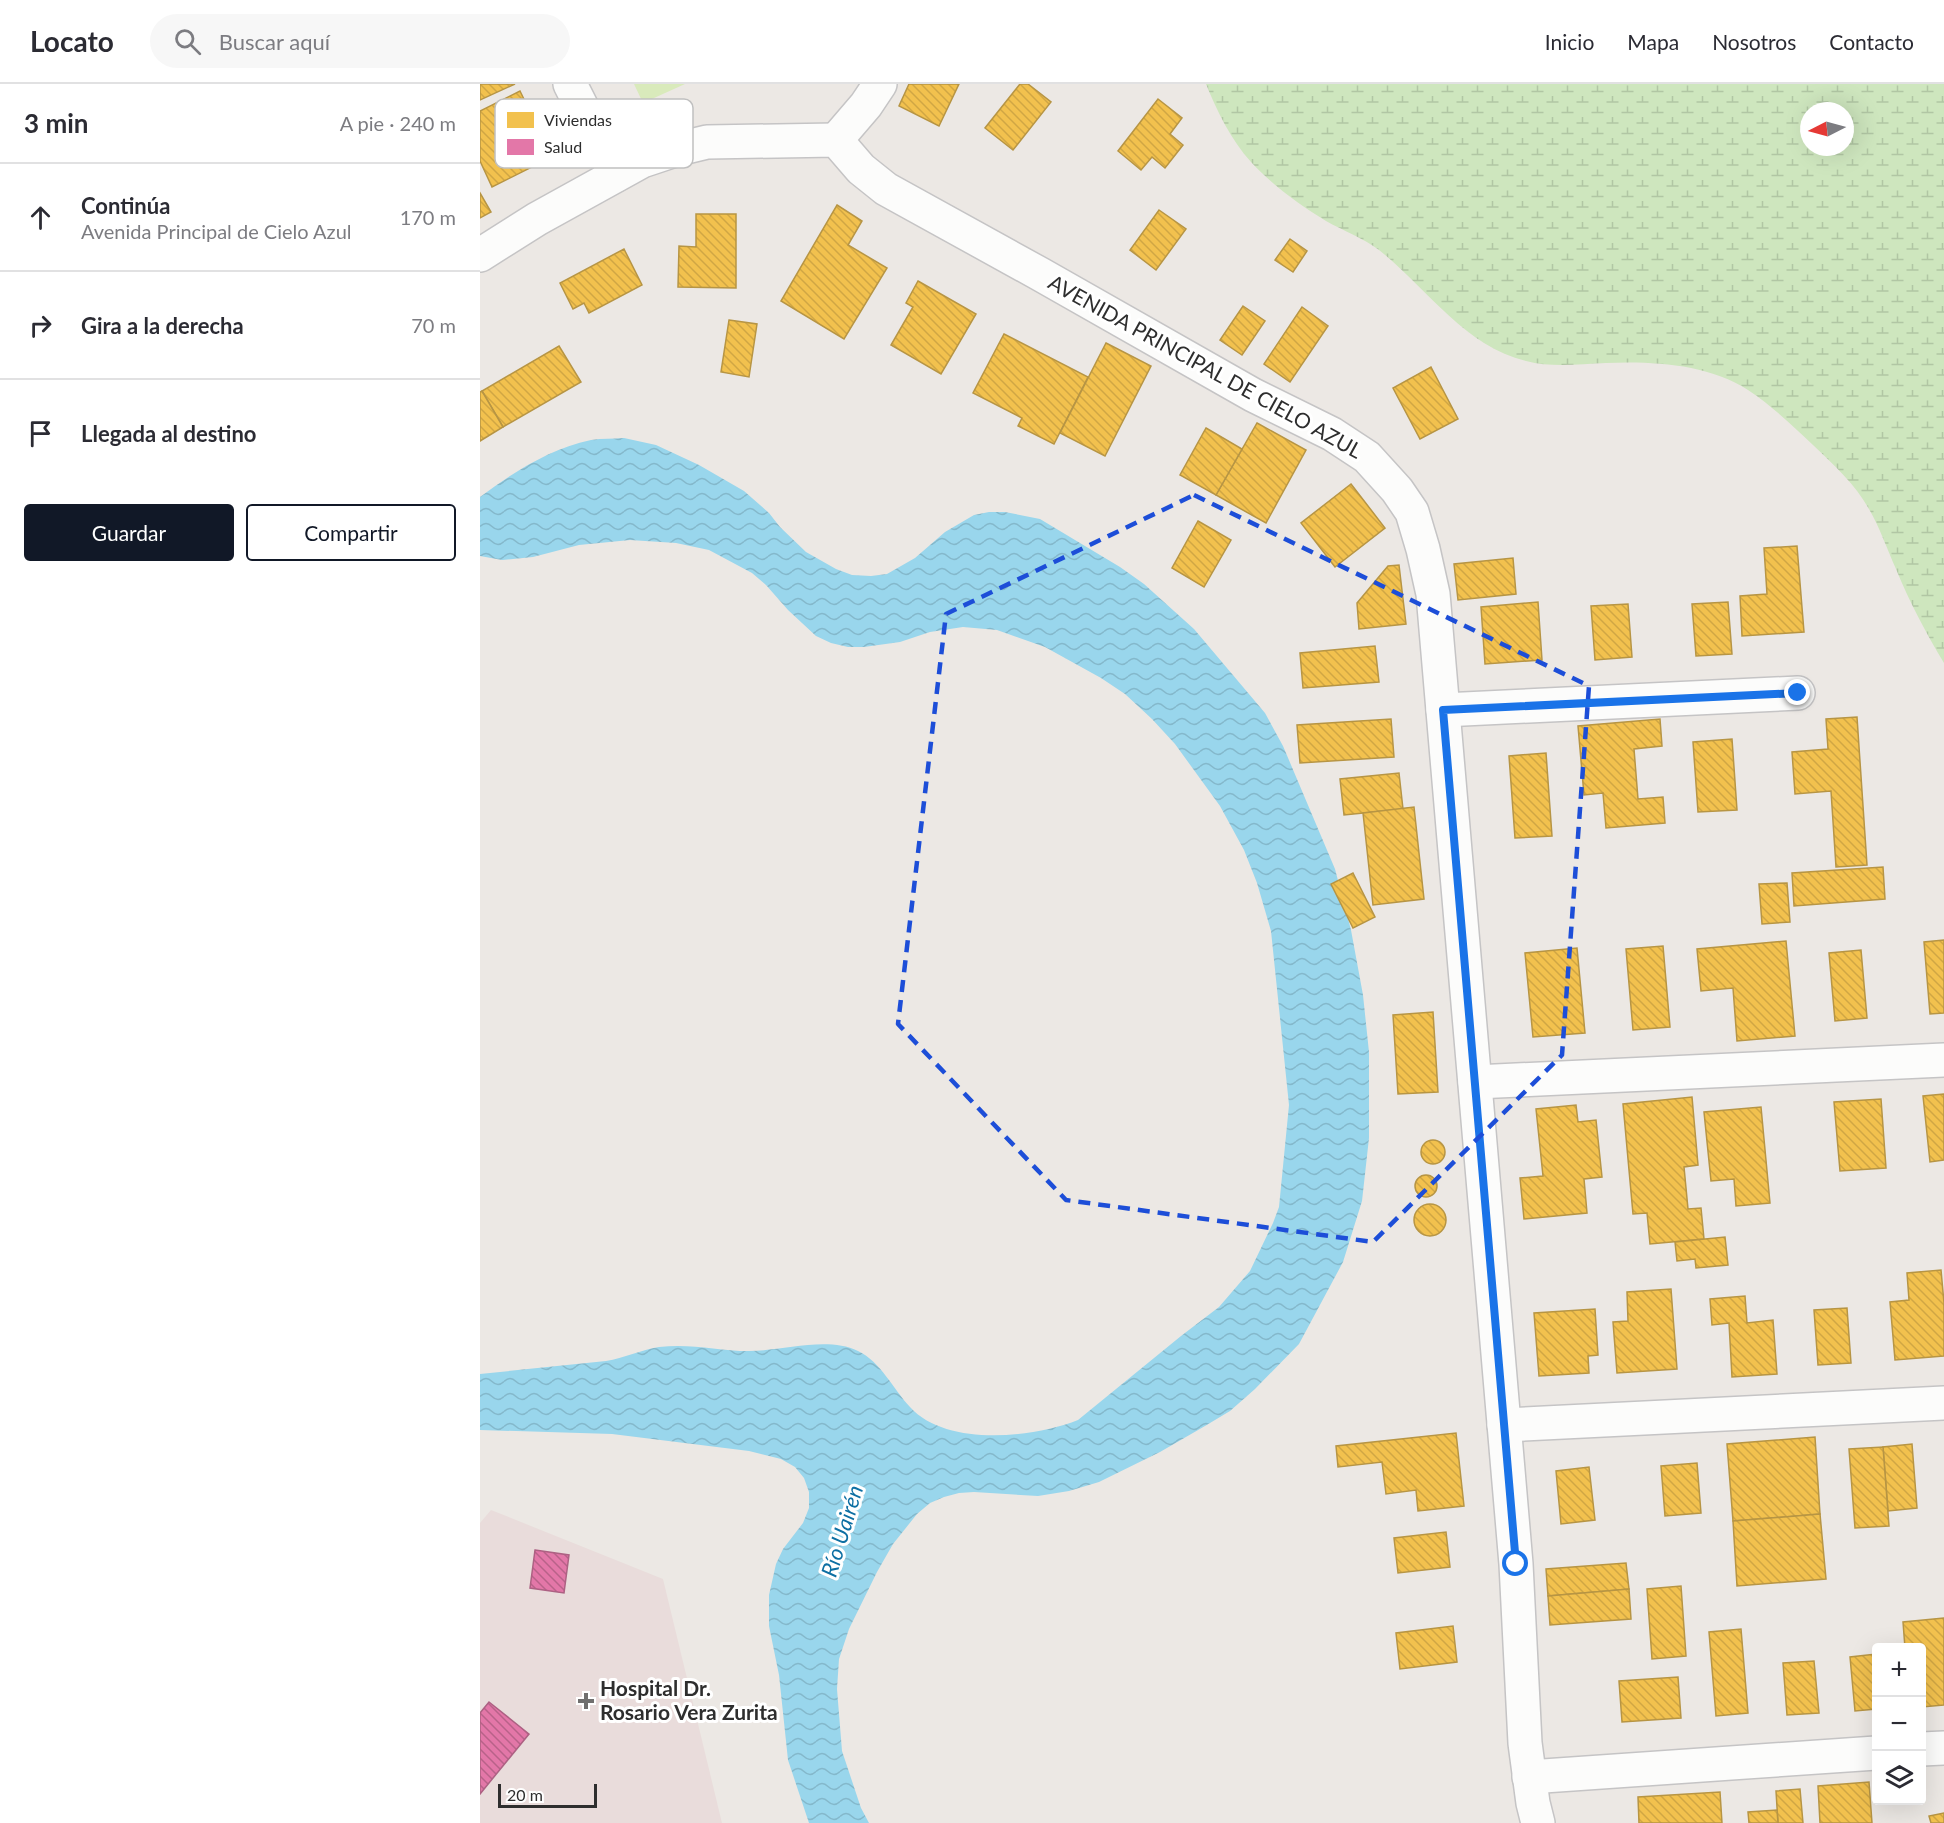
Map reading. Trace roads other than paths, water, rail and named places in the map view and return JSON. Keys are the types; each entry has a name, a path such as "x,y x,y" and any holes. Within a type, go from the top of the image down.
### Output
{"street":[{"path":"570,84 578,99"},
{"path":"693,145 707,142 744,140 836,140 866,105 880,84"},
{"name":"AVENIDA PRINCIPAL DE CIELO AZUL","path":"836,140 861,169 886,189 1253,395 1332,434 1367,457 1397,490 1412,512 1424,549 1433,594 1516,1564 1525,1743 1538,1823"},
{"path":"612,168 616,175"},
{"path":"480,255 537,219 629,168"},
{"path":"1443,710 1798,693"},
{"path":"1474,1082 1944,1060"},
{"path":"1504,1425 1944,1402"},
{"path":"1926,1749 1944,1748"},
{"path":"1530,1777 1872,1752"}],"water":[{"name":"Río Uairén","path":"624,438 656,445 699,465 744,491 769,513 806,552 852,575 887,574 915,558 945,532 974,515 1005,512 1040,519 1144,584 1194,629 1265,713 1283,746 1335,869 1351,930 1363,995 1369,1052 1369,1138 1362,1201 1343,1262 1299,1344 1230,1411 1160,1452 1099,1482 1069,1491 1038,1496 959,1493 930,1503 917,1514 893,1544 877,1572 849,1629 839,1659 837,1689 842,1751 861,1808 869,1823 809,1823 788,1760 779,1675 769,1626 769,1595 776,1564 783,1549 803,1523 809,1508 809,1492 804,1478 795,1467 781,1459 749,1451 612,1434 480,1430 480,1374 606,1361 659,1347 682,1346 749,1351 804,1345 833,1345 858,1351 866,1356 880,1369 910,1407 926,1420 945,1428 967,1433 1015,1434 1038,1431 1078,1420 1219,1307 1250,1271 1273,1223 1279,1207 1289,1105 1271,931 1257,883 1244,850 1220,806 1175,744 1125,694 1045,647 997,630 963,627 930,632 900,642 864,647 848,647 831,643 816,636 752,573 709,550 676,543 630,540 579,545 533,557 502,560 480,556 480,497 519,470 546,455 591,440"}],"place":[{"name":"Hospital Dr. Rosario Vera Zurita","path":"586,1701"}]}
